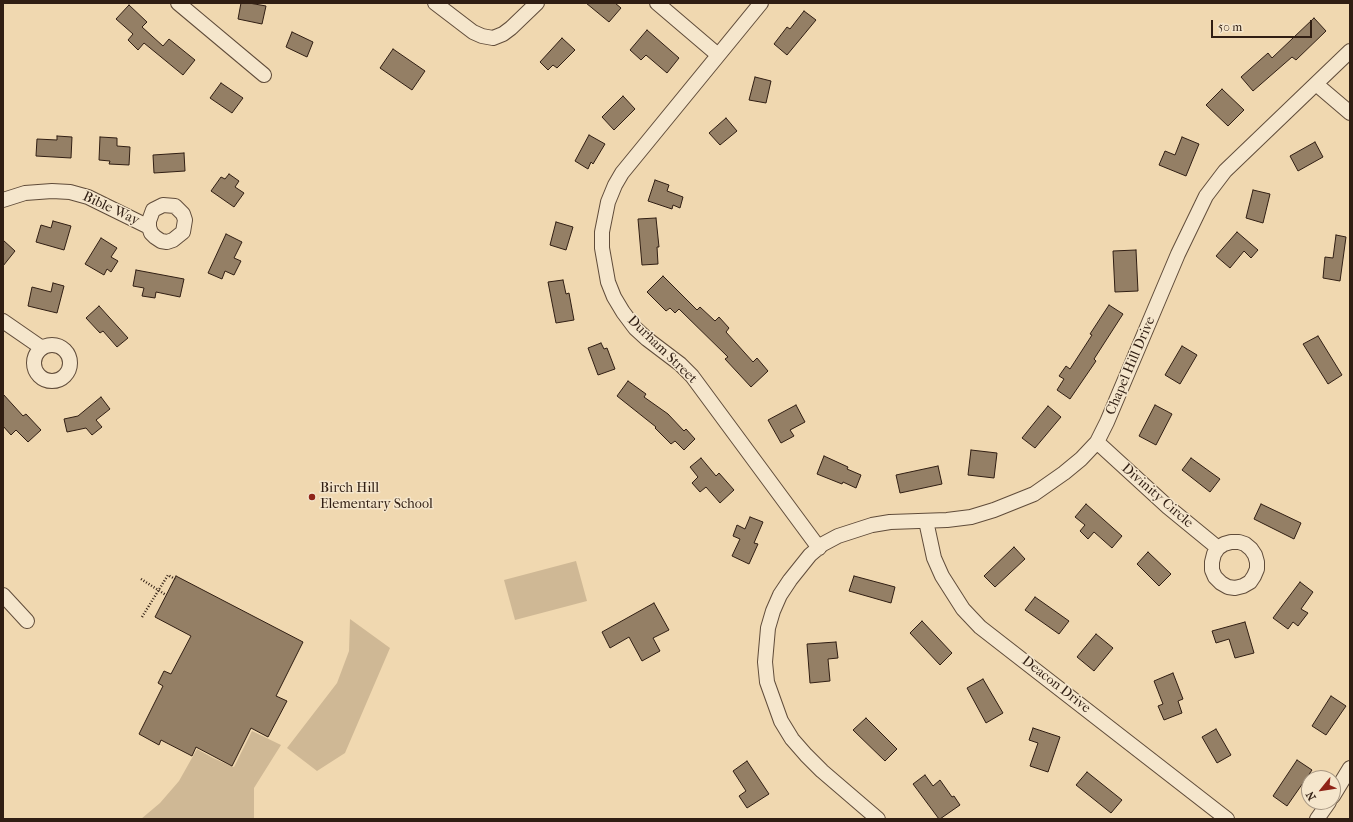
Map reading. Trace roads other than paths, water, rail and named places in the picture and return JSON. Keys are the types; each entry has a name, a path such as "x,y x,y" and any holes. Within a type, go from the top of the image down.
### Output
{"street":[{"path":"178,3 264,75"},
{"path":"435,3 473,32 482,36 493,38 503,34 511,28 537,3"},
{"path":"657,3 718,55"},
{"name":"Durham Street","path":"761,3 630,162 615,185 608,202 602,232 602,248 608,282 614,297 635,328 680,364 692,376 819,548"},
{"name":"Chapel Hill Drive","path":"878,819 822,771 792,739 780,721 767,682 765,662 766,644 773,611 780,595 810,555 838,536 872,525 890,522 947,520 971,517 1001,508 1034,494 1081,459 1097,442 1107,422 1178,254 1206,196 1225,171 1350,51"},
{"path":"1316,84 1350,113"},
{"name":"Bible Way","path":"3,200 25,193 52,191 70,192 88,197 149,227"},
{"path":"3,321 42,348"},
{"name":"Divinity Circle","path":"1097,442 1168,507 1218,548"},
{"name":"Deacon Drive","path":"926,521 934,558 942,576 963,609 980,626 1227,819"},
{"path":"3,595 27,621"},
{"path":"1341,783 1350,768"},
{"path":"1317,819 1323,810"}],"place":[{"name":"Birch Hill Elementary School","path":"312,497"}]}
